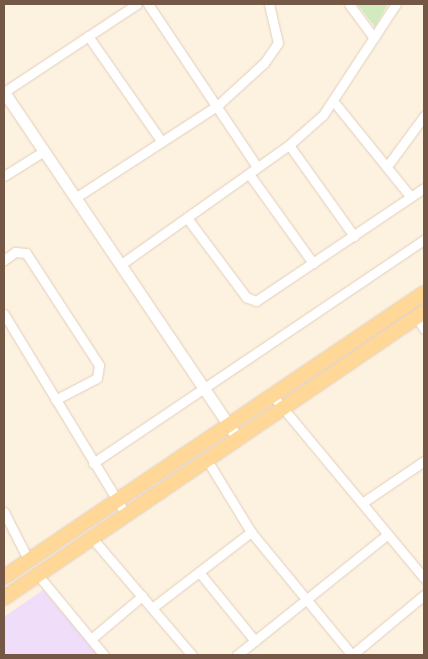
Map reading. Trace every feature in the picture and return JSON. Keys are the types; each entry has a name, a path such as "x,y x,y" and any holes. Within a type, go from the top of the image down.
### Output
{"main road":[{"path":"4,578 424,293"},
{"path":"4,598 284,408 422,319"}],"street":[{"path":"137,4 4,92 238,439"},
{"path":"148,4 218,105 257,167"},
{"path":"75,198 218,105 264,63 278,43 269,4"},
{"path":"349,4 374,38"},
{"path":"120,265 289,145 334,102 396,4"},
{"path":"88,36 162,142"},
{"path":"334,102 388,165 411,197"},
{"path":"388,165 424,116"},
{"path":"289,145 354,236"},
{"path":"4,176 44,151"},
{"path":"249,174 313,263"},
{"path":"187,218 251,300 261,299 424,188"},
{"path":"93,463 424,240"},
{"path":"4,260 15,252 26,253 99,365 98,378 55,400"},
{"path":"4,314 116,503 126,515"},
{"path":"273,396 424,578"},
{"path":"207,460 251,532 352,655 424,595"},
{"path":"362,504 424,463"},
{"path":"4,512 29,561"},
{"path":"152,608 251,532"},
{"path":"237,655 388,534"},
{"path":"92,538 192,655"},
{"path":"199,572 255,641"},
{"path":"38,575 104,655"},
{"path":"91,640 142,596"}],"shaded area":[{"path":"43,590 98,655 4,655 4,617"}],"green space":[{"path":"357,4 388,4 375,27"}]}
